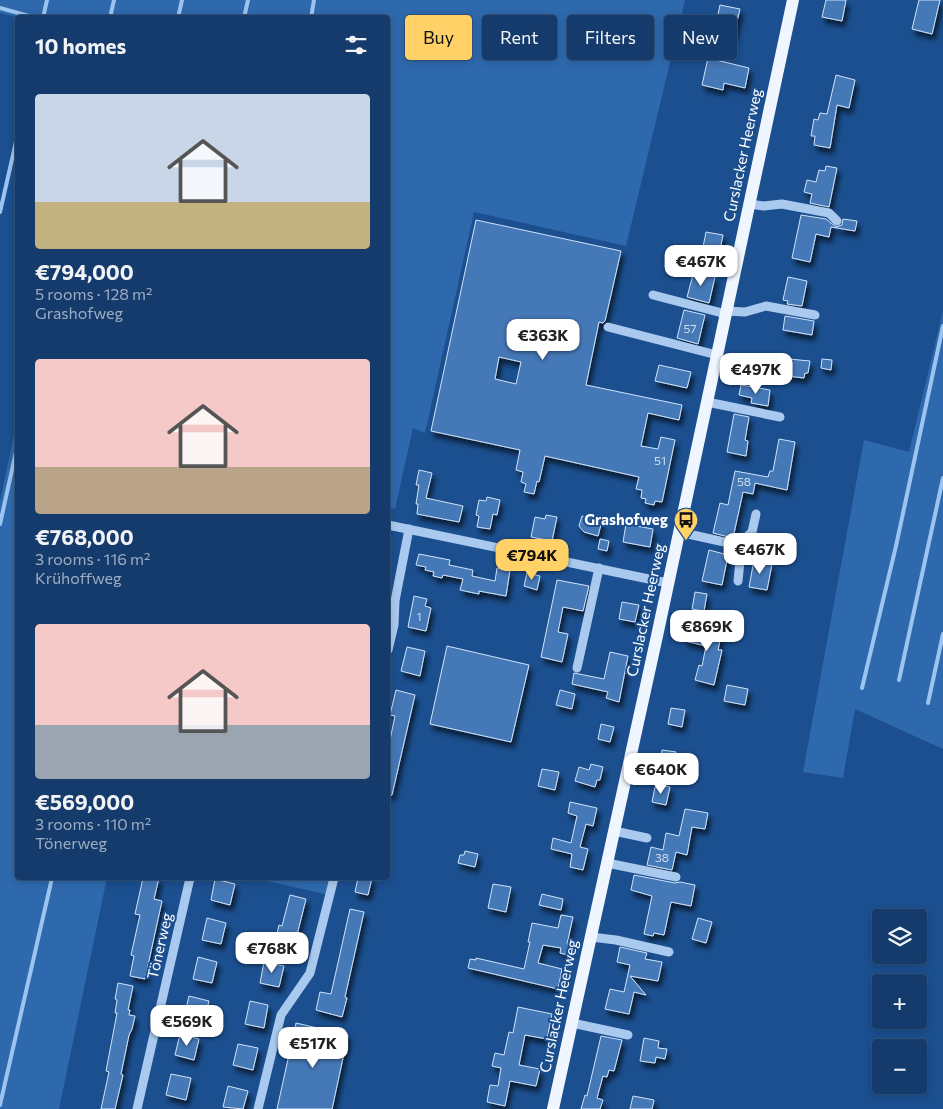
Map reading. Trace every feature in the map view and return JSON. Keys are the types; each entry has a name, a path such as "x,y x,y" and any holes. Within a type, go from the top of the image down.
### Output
{"main road":[{"name":"Curslacker Heerweg","path":"553,1109 793,0"}],"street":[{"path":"749,204 764,206 782,204 829,213 837,221"},
{"path":"653,295 726,312 745,312 766,306 815,315"},
{"path":"608,327 717,355"},
{"path":"707,402 780,418"},
{"path":"738,545 752,532 756,514"},
{"path":"390,525 668,583"},
{"path":"390,642 394,626 394,601 409,529"},
{"path":"679,532 738,545"},
{"path":"738,545 740,561 738,581"},
{"path":"577,668 599,568"},
{"path":"614,830 647,838"},
{"path":"607,863 676,877"},
{"name":"Tönerweg","path":"137,1109 190,880"},
{"path":"258,1109 281,1015 310,972 333,880"},
{"path":"591,937 616,940 669,952"},
{"path":"572,1022 628,1035"}],"shaded area":[{"path":"0,0 685,0 681,15 664,15 664,60 671,60 626,246 474,212 425,433 413,428 395,509 390,508 390,15 15,16 0,13"},
{"path":"943,311 943,749 855,709 843,778 803,772 864,440 909,452"},
{"path":"15,430 15,880 107,880 59,1109 0,1109 0,501"},
{"path":"263,880 333,880 329,895"}],"building":[{"path":"826,0 846,0 842,21 822,17"},
{"path":"919,0 940,0 932,34 912,29"},
{"path":"720,5 740,9 737,21 737,15 718,15"},
{"path":"708,60 716,60 749,68 745,88 724,83 723,90 702,85"},
{"path":"836,75 855,80 849,108 837,105 830,148 814,145 815,136 811,136 814,119 818,120 820,113 827,114"},
{"path":"826,166 837,168 829,207 810,203 812,194 804,192 807,180 816,182 819,170 825,171"},
{"path":"801,215 826,219 836,227 842,225 843,219 857,221 855,231 831,227 829,237 816,234 810,262 792,258"},
{"path":"476,220 621,251 605,321 603,323 599,322 586,385 682,405 679,420 648,413 641,446 658,449 661,437 675,440 662,502 655,501 654,505 645,503 646,499 641,498 642,490 636,489 639,477 545,456 534,494 524,492 526,484 521,482 523,472 516,470 520,450 431,431","holes":["499,357 521,362 516,384 495,379"]},
{"path":"706,232 723,235 720,250 703,247"},
{"path":"694,271 715,277 709,303 687,297"},
{"path":"788,277 807,281 802,306 787,304 788,301 783,300"},
{"path":"684,310 705,315 698,344 677,338"},
{"path":"785,316 814,321 812,335 783,330"},
{"path":"749,355 770,358 768,374 747,371"},
{"path":"789,359 810,361 808,373 805,373 804,378 787,376"},
{"path":"822,359 832,360 831,370 821,368"},
{"path":"659,365 691,372 687,388 655,381"},
{"path":"741,385 770,390 768,406 751,403 752,398 739,395"},
{"path":"734,414 749,417 745,440 748,441 746,456 727,452"},
{"path":"779,439 795,442 787,490 755,483 753,494 743,492 733,538 713,533 720,503 728,505 735,471 768,477 770,471 773,471"},
{"path":"419,470 432,473 426,498 463,506 459,522 417,514 418,504 416,504 419,485 416,485"},
{"path":"487,497 500,500 497,515 493,514 490,529 477,527 479,516 476,515 479,500 486,501"},
{"path":"546,515 557,517 552,541 531,537 535,517 545,519"},
{"path":"582,516 602,521 598,536 584,532 579,526"},
{"path":"626,524 653,529 650,547 623,542"},
{"path":"600,539 609,541 607,551 598,549"},
{"path":"709,550 728,555 722,585 702,581"},
{"path":"419,554 450,560 449,565 473,570 472,576 495,581 497,568 510,570 506,596 479,591 479,594 460,590 463,579 443,575 442,578 433,576 434,572 425,570 426,567 416,565"},
{"path":"754,560 772,564 767,590 749,587"},
{"path":"527,573 540,576 537,590 524,586"},
{"path":"557,580 589,586 583,611 563,607 558,632 568,634 562,662 541,657"},
{"path":"695,592 707,594 704,611 692,609"},
{"path":"414,596 427,599 425,606 431,608 426,631 408,627"},
{"path":"622,602 639,605 635,622 619,619"},
{"path":"695,625 722,631 718,650 722,650 714,685 695,680 699,665 702,666 706,646 685,641 687,629 694,630"},
{"path":"447,646 529,665 511,742 430,724"},
{"path":"407,647 425,651 420,676 401,671"},
{"path":"610,652 628,656 619,702 606,698 608,692 572,684 574,673 604,679"},
{"path":"727,685 748,689 745,705 724,701"},
{"path":"396,690 415,695 392,795 390,795 390,740 395,716 390,715"},
{"path":"560,690 575,694 572,709 556,705"},
{"path":"671,708 685,710 682,727 668,724"},
{"path":"601,724 614,727 610,742 598,739"},
{"path":"662,750 676,752 672,769 659,766"},
{"path":"591,764 603,767 600,780 597,780 595,787 575,781 579,767 589,770"},
{"path":"542,769 559,772 555,790 538,786"},
{"path":"659,785 670,787 666,805 652,802 655,787 659,788"},
{"path":"570,802 597,808 593,826 586,824 580,847 588,849 583,870 570,867 572,854 551,849 553,838 571,843 577,816 568,813"},
{"path":"685,809 708,813 705,829 692,827 687,855 676,852 672,870 647,865 651,847 663,850 666,833 679,836"},
{"path":"465,851 478,854 475,867 458,863 460,855 464,855"},
{"path":"634,875 695,885 691,906 671,902 664,935 654,933 653,936 644,934 652,896 631,890"},
{"path":"143,880 159,880 154,899 162,901 145,979 130,976 134,956 131,955 140,915 135,914"},
{"path":"215,880 235,884 230,905 211,900"},
{"path":"358,880 372,880 368,895 355,892"},
{"path":"493,884 511,887 506,912 488,908"},
{"path":"542,894 563,899 561,910 539,905"},
{"path":"290,895 306,899 293,951 274,946 279,925 282,926"},
{"path":"350,909 364,912 342,1017 316,1010 320,992 331,994"},
{"path":"561,915 573,917 567,944 571,945 568,955 560,953 561,948 543,945 538,963 562,969 558,989 468,968 470,959 476,960 476,958 524,969 532,923 558,928"},
{"path":"207,918 226,923 221,944 202,940"},
{"path":"698,918 712,922 706,943 692,939"},
{"path":"620,947 647,953 645,959 662,962 658,981 630,976 646,995 634,992 629,1014 605,1009 610,989 624,992 630,965 617,962"},
{"path":"198,957 217,962 212,983 193,979"},
{"path":"264,962 284,966 279,987 260,983"},
{"path":"118,983 133,986 128,1010 130,1010 129,1015 135,1016 129,1035 121,1074 123,1075 115,1109 101,1109 109,1072 106,1071 117,1013 115,1013 117,1000 115,999"},
{"path":"189,996 209,1001 204,1022 184,1017"},
{"path":"250,1001 268,1005 264,1028 245,1024"},
{"path":"518,1007 552,1014 547,1039 525,1035 519,1065 540,1069 536,1086 510,1081 505,1106 487,1102 490,1085 498,1086 501,1068 492,1066 495,1053 504,1055 509,1032 513,1033"},
{"path":"296,1023 348,1035 332,1109 277,1109"},
{"path":"180,1034 199,1039 194,1060 175,1055"},
{"path":"601,1036 622,1040 614,1071 609,1070 607,1077 603,1076 597,1098 603,1100 600,1109 581,1109 585,1095 587,1096"},
{"path":"644,1038 659,1041 658,1048 667,1049 665,1059 656,1057 655,1063 640,1061"},
{"path":"238,1044 258,1048 253,1070 233,1065"},
{"path":"171,1074 191,1078 186,1100 166,1095"},
{"path":"228,1086 248,1091 243,1109 223,1107"},
{"path":"633,1096 654,1100 652,1109 630,1109"}],"waterway":[{"path":"44,15 47,0"},
{"path":"111,15 114,0"},
{"path":"179,15 182,0"},
{"path":"245,15 248,0"},
{"path":"312,15 314,0"},
{"path":"0,8 25,15"},
{"path":"0,212 15,146"},
{"path":"862,688 896,546 943,326"},
{"path":"0,524 15,456"},
{"path":"899,680 943,478"},
{"path":"928,703 943,634"},
{"path":"0,1105 52,880"}],"place":[{"name":"Grashofweg","path":"686,541"}]}
